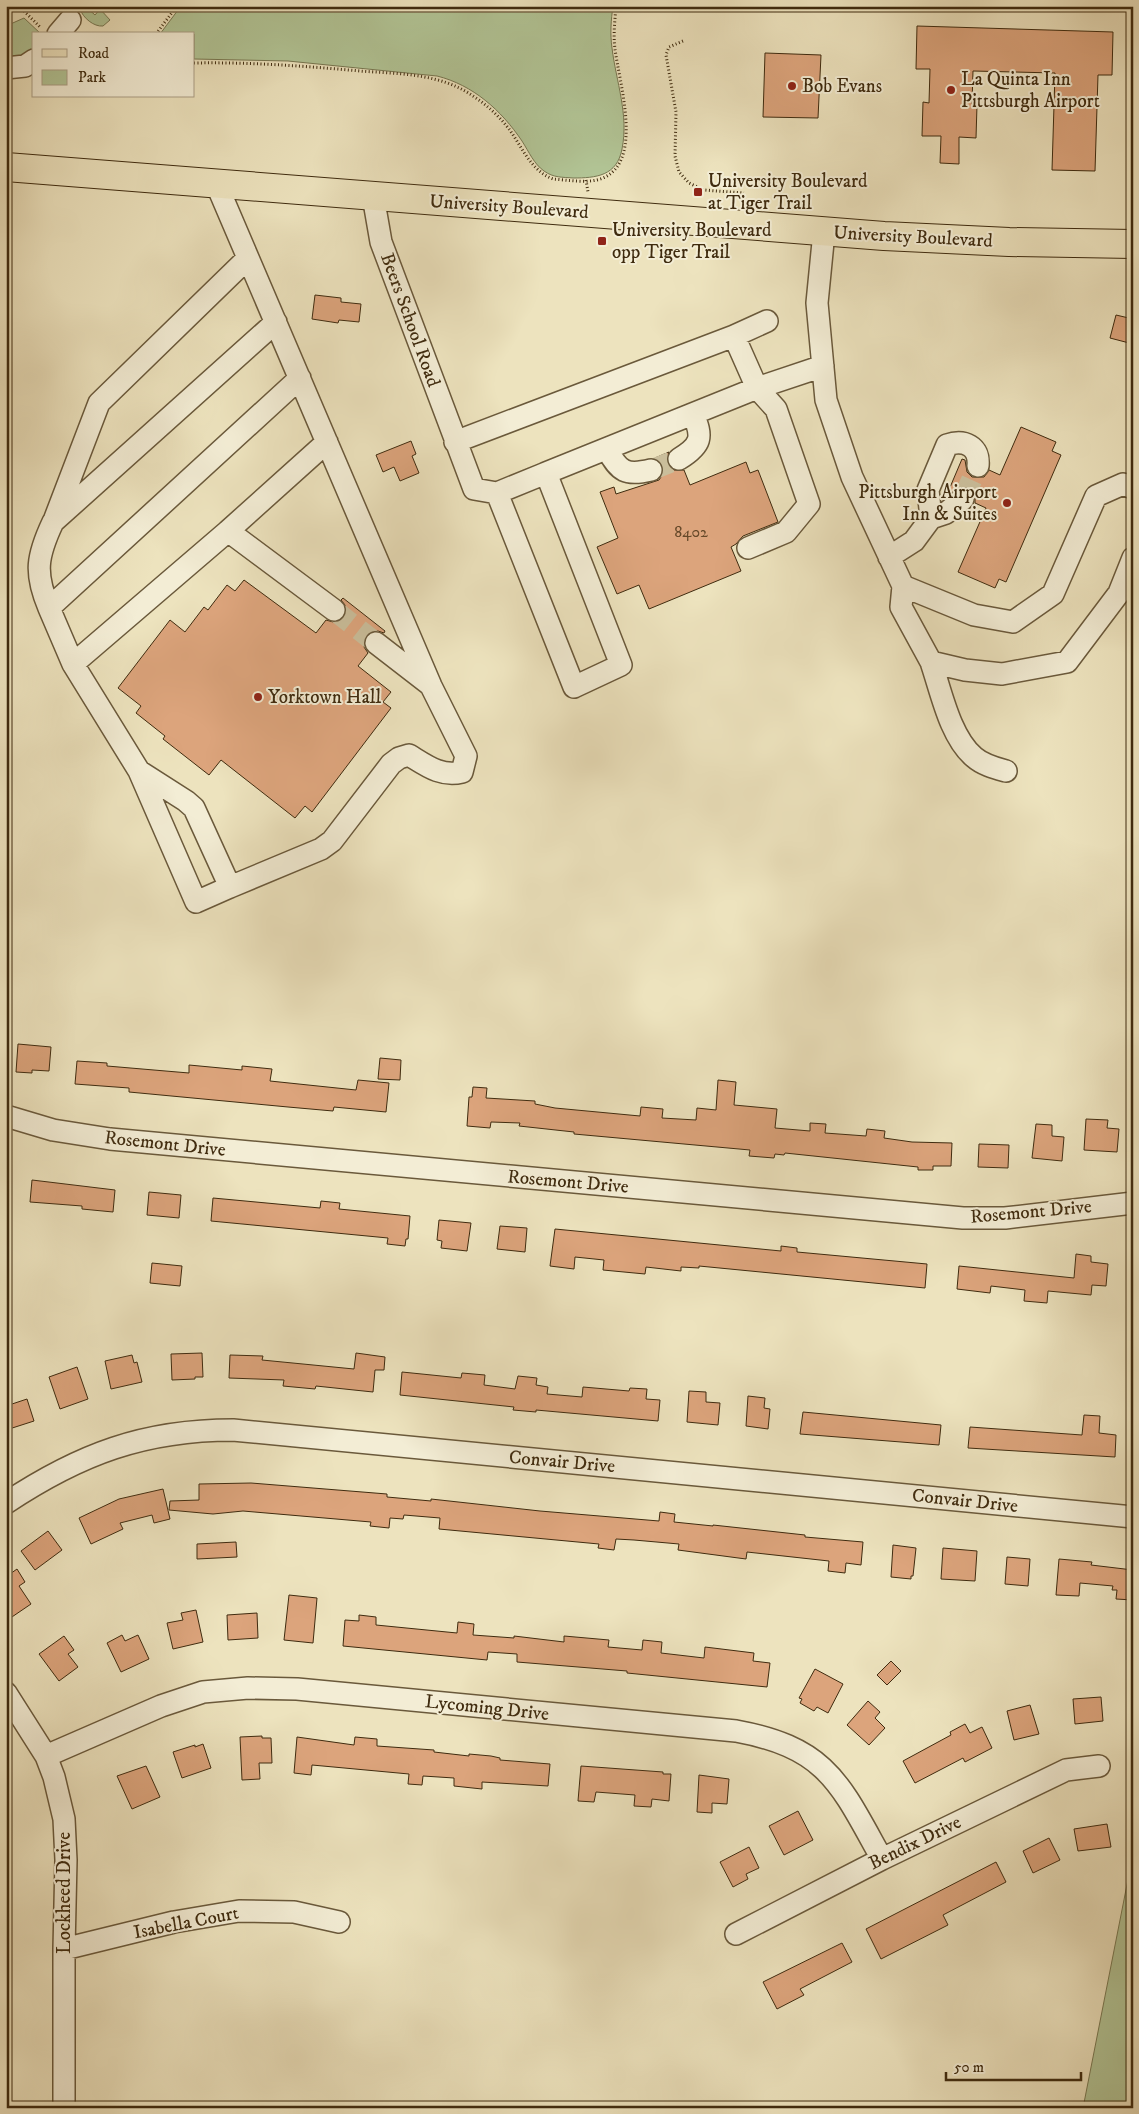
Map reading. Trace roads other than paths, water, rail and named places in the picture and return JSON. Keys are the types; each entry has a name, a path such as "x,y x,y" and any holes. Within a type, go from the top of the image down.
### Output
{"main road":[{"name":"University Boulevard","path":"6,167 824,232 991,242 1133,244"}],"street":[{"path":"6,68 25,66 32,61"},
{"path":"216,183 431,686 466,756 462,772 447,774 437,772 409,755 400,758 391,764 332,841 321,850 196,902 139,771 73,664 42,592 39,558 99,403 248,258"},
{"name":"Beers School Road","path":"373,196 381,242 474,489 497,493"},
{"path":"824,232 817,303 826,400 852,477 903,586 901,607 932,662 957,736 974,758 988,766 1006,771"},
{"path":"455,442 734,336 767,321"},
{"path":"53,522 276,322"},
{"path":"734,336 757,388 776,409 809,504 786,532 748,548"},
{"path":"546,473 621,665 574,687 497,493 546,473 607,449 757,388 823,366"},
{"path":"49,608 300,378"},
{"path":"679,458 692,451 699,439 700,430 693,414"},
{"path":"73,664 228,531 327,442"},
{"path":"931,518 928,490 947,445 967,443 976,450 979,458 978,466"},
{"path":"607,449 614,464 622,470 636,474 651,470"},
{"path":"903,586 974,615 1013,622 1054,594 1096,496 1124,484 1133,488"},
{"path":"889,557 914,541 931,518 946,513 963,498"},
{"path":"228,531 334,610"},
{"path":"932,662 966,670 1002,674 1067,662 1119,593 1133,558"},
{"path":"376,643 431,686"},
{"path":"139,771 194,808 230,887"},
{"name":"Rosemont Drive","path":"6,1116 53,1130 110,1139 963,1218 1005,1218 1133,1203"},
{"name":"Convair Drive","path":"6,1502 65,1468 112,1448 176,1433 233,1430 1133,1518"},
{"name":"Lycoming Drive","path":"46,1756 182,1698 226,1688 297,1689 736,1731 777,1740 816,1761 831,1775 844,1792 882,1859"},
{"name":"Lockheed Drive","path":"6,1693 46,1756 60,1798 64,1826 66,1860 64,2108"},
{"name":"Bendix Drive","path":"736,1934 882,1859 1066,1770 1099,1766"},
{"name":"Isabella Court","path":"64,1949 174,1922 239,1910 294,1912 339,1922"}],"tunnel":[{"path":"651,470 679,459"},
{"path":"963,499 978,466"},
{"path":"334,610 376,643"}],"place":[{"name":"Bob Evans","path":"792,86"},
{"name":"La Quinta Inn Pittsburgh Airport","path":"951,90"},
{"name":"University Boulevard at Tiger Trail","path":"698,192"},
{"name":"University Boulevard opp Tiger Trail","path":"602,241"},
{"name":"Pittsburgh Airport Inn & Suites","path":"1007,503"},
{"name":"Yorktown Hall","path":"258,697"}]}
